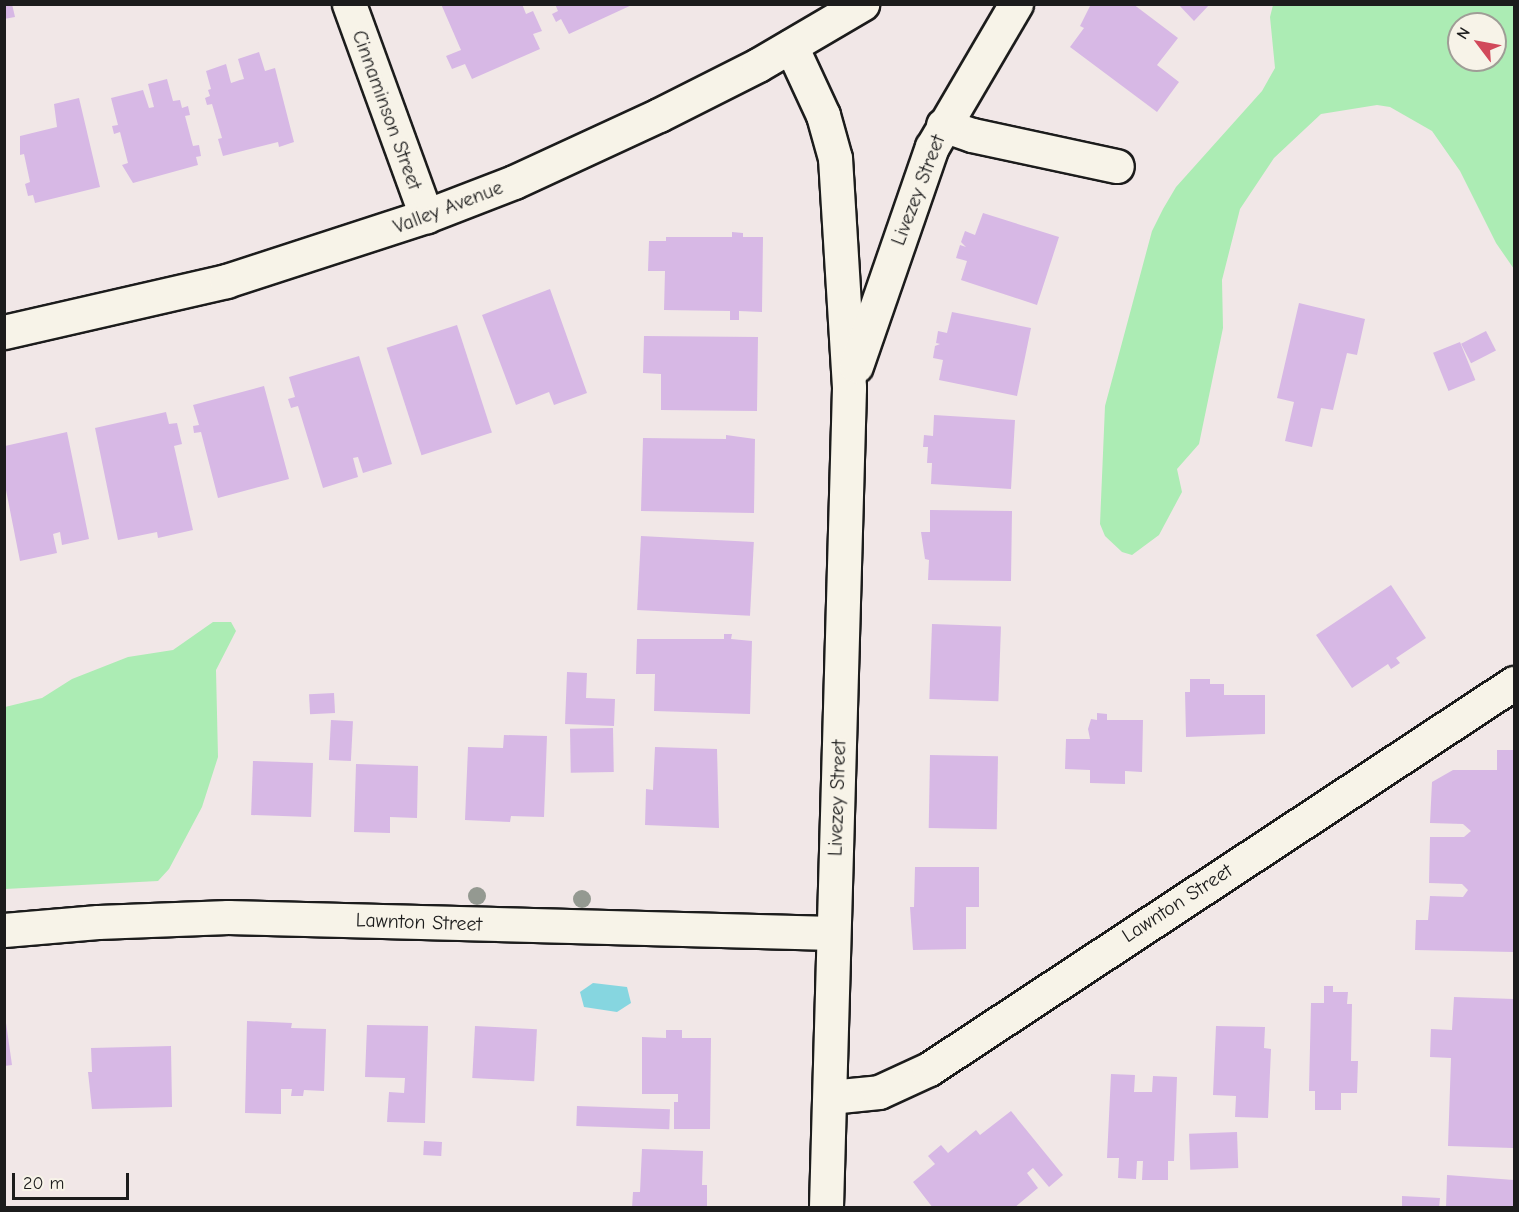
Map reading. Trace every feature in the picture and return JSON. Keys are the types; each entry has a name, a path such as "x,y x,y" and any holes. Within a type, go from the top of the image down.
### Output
{"street":[{"name":"Cinnaminson Street","path":"349,4 426,216"},
{"name":"Valley Avenue","path":"4,332 226,281 426,216 606,141 791,46 862,4"},
{"name":"Livezey Street","path":"849,388 914,192 943,125 1016,4"},
{"name":"Livezey Street","path":"791,46 816,97 835,158 849,388 826,1208"},
{"path":"943,125 972,135 1117,166"},
{"name":"Lawnton Street","path":"830,1097 879,1092 929,1069 1515,683"},
{"name":"Lawnton Street","path":"4,930 98,922 228,917 833,933"}],"green space":[{"path":"1273,5 1514,5 1514,269 1496,243 1460,171 1432,131 1390,107 1377,105 1321,114 1274,158 1240,209 1222,280 1223,328 1199,444 1177,469 1182,492 1159,535 1132,555 1122,552 1105,536 1100,524 1105,406 1152,231 1176,187 1262,91 1275,68 1270,17"},
{"path":"213,622 231,622 236,631 216,670 218,757 202,807 169,869 158,881 5,889 5,707 42,698 72,679 128,657 173,650"}],"water":[{"path":"593,983 627,987 631,1003 617,1012 584,1007 580,992"}],"building":[{"path":"4,4 12,4 15,17 4,19"},
{"path":"441,4 522,4 526,14 533,11 542,31 533,34 540,49 472,79 465,64 452,69 446,56 461,50"},
{"path":"555,4 634,4 569,34 561,19 556,22 552,14 558,11"},
{"path":"1091,4 1133,4 1178,38 1157,65 1179,82 1157,112 1070,47 1084,28 1080,26"},
{"path":"1178,4 1210,4 1194,21"},
{"path":"259,52 265,71 275,68 294,142 279,147 278,142 223,156 218,139 222,138 212,104 207,105 205,98 210,96 208,90 211,89 206,71 226,64 231,83 244,79 238,59"},
{"path":"167,79 173,101 180,100 182,108 188,106 190,115 185,116 193,146 199,145 201,156 196,157 198,165 133,183 122,165 128,163 120,132 114,134 112,126 118,125 111,98 143,90 149,108 154,107 148,84"},
{"path":"79,98 100,187 35,203 33,195 28,196 25,184 30,182 24,154 20,155 20,136 57,127 54,104"},
{"path":"983,213 1059,237 1037,305 961,280 967,261 956,258 960,245 966,247 961,242 965,231 975,235"},
{"path":"732,232 743,233 743,237 763,237 762,312 739,311 739,320 730,320 730,311 664,310 665,271 648,271 649,241 666,241 666,237 732,237"},
{"path":"550,289 587,393 554,405 549,392 516,405 482,315"},
{"path":"1299,303 1365,319 1357,355 1347,353 1333,410 1321,408 1312,447 1285,441 1294,402 1277,398"},
{"path":"952,312 1031,328 1017,396 939,380 943,360 933,358 935,346 940,344 936,343 938,331 947,333"},
{"path":"457,325 492,432 422,455 387,348"},
{"path":"1486,331 1496,351 1471,363 1461,344"},
{"path":"644,336 758,337 757,411 661,410 661,374 643,373"},
{"path":"1460,342 1475,380 1448,391 1433,353"},
{"path":"359,356 392,464 363,473 358,457 353,458 358,477 323,488 298,406 291,408 288,399 295,397 289,377"},
{"path":"264,386 289,479 218,498 201,432 194,433 193,426 199,425 193,405"},
{"path":"166,412 169,424 177,423 182,444 174,446 193,530 158,538 157,532 118,540 95,428"},
{"path":"934,415 1015,420 1011,489 931,484 932,463 927,463 928,447 923,447 924,435 933,436"},
{"path":"67,432 89,539 62,545 60,532 53,534 57,553 20,561 5,485 5,446"},
{"path":"726,435 755,439 754,513 641,511 643,438 726,439"},
{"path":"930,510 1012,511 1011,581 928,580 929,560 925,559 921,532 930,532"},
{"path":"641,536 754,542 750,616 637,610"},
{"path":"1391,585 1426,638 1396,658 1400,663 1391,669 1388,664 1352,688 1316,635"},
{"path":"932,624 1001,626 998,701 929,699"},
{"path":"724,634 732,634 731,639 752,641 750,714 654,711 655,674 636,674 637,639 724,639"},
{"path":"567,672 587,673 586,698 615,699 614,726 565,724"},
{"path":"1190,679 1210,679 1210,684 1224,684 1224,695 1265,695 1265,734 1186,737 1185,692 1190,692"},
{"path":"334,693 335,713 310,714 309,694"},
{"path":"1097,713 1107,714 1107,720 1143,720 1142,772 1125,771 1125,784 1090,783 1090,770 1065,769 1066,739 1090,739 1088,729 1091,719 1097,720"},
{"path":"331,720 353,721 351,761 329,760"},
{"path":"613,728 614,772 571,773 570,729"},
{"path":"504,735 547,736 544,817 511,816 510,822 465,820 468,747 503,748"},
{"path":"655,747 717,749 719,828 645,825 646,789 653,790"},
{"path":"1497,750 1514,750 1514,952 1415,950 1416,920 1428,920 1430,896 1463,897 1468,890 1462,884 1429,883 1430,837 1464,837 1471,831 1463,824 1430,823 1432,782 1453,770 1497,770"},
{"path":"930,755 998,756 997,829 929,828"},
{"path":"253,761 313,763 311,817 251,815"},
{"path":"356,764 418,766 417,818 390,817 390,833 354,832"},
{"path":"915,867 979,867 979,907 966,907 966,949 913,950 910,907 914,907"},
{"path":"1324,986 1333,986 1333,992 1348,992 1347,1004 1352,1004 1351,1061 1358,1061 1357,1093 1341,1093 1341,1110 1315,1110 1315,1091 1309,1091 1311,1003 1324,1003"},
{"path":"1454,997 1514,999 1513,1148 1448,1146 1451,1058 1430,1057 1431,1029 1452,1030"},
{"path":"4,1009 12,1065 4,1066"},
{"path":"247,1021 292,1023 291,1028 326,1029 324,1091 304,1090 303,1096 291,1096 292,1089 281,1089 281,1114 245,1113"},
{"path":"367,1025 428,1026 425,1123 387,1122 389,1092 404,1093 405,1078 365,1077"},
{"path":"475,1026 537,1029 534,1081 472,1078"},
{"path":"1216,1026 1265,1027 1264,1048 1271,1049 1268,1118 1235,1117 1236,1096 1213,1095"},
{"path":"666,1030 682,1030 682,1038 711,1038 710,1129 674,1129 674,1102 678,1102 678,1094 642,1094 642,1037 666,1038"},
{"path":"171,1046 172,1107 92,1109 88,1072 92,1072 91,1048"},
{"path":"1111,1074 1135,1075 1134,1092 1152,1092 1153,1076 1177,1077 1174,1161 1168,1161 1168,1180 1142,1180 1143,1161 1137,1161 1136,1179 1118,1178 1119,1158 1107,1158"},
{"path":"577,1106 670,1109 669,1129 576,1126"},
{"path":"1011,1111 1063,1175 1049,1187 1033,1168 1027,1173 1038,1188 1014,1208 933,1208 913,1182 935,1164 928,1156 941,1145 948,1153 976,1130 980,1135"},
{"path":"1237,1132 1238,1168 1190,1170 1189,1134"},
{"path":"424,1141 442,1142 441,1156 423,1155"},
{"path":"642,1149 703,1151 702,1185 707,1185 707,1208 632,1208 633,1192 640,1192"},
{"path":"1447,1175 1514,1180 1514,1208 1446,1208"},
{"path":"1402,1196 1440,1198 1439,1208 1402,1208"}]}
